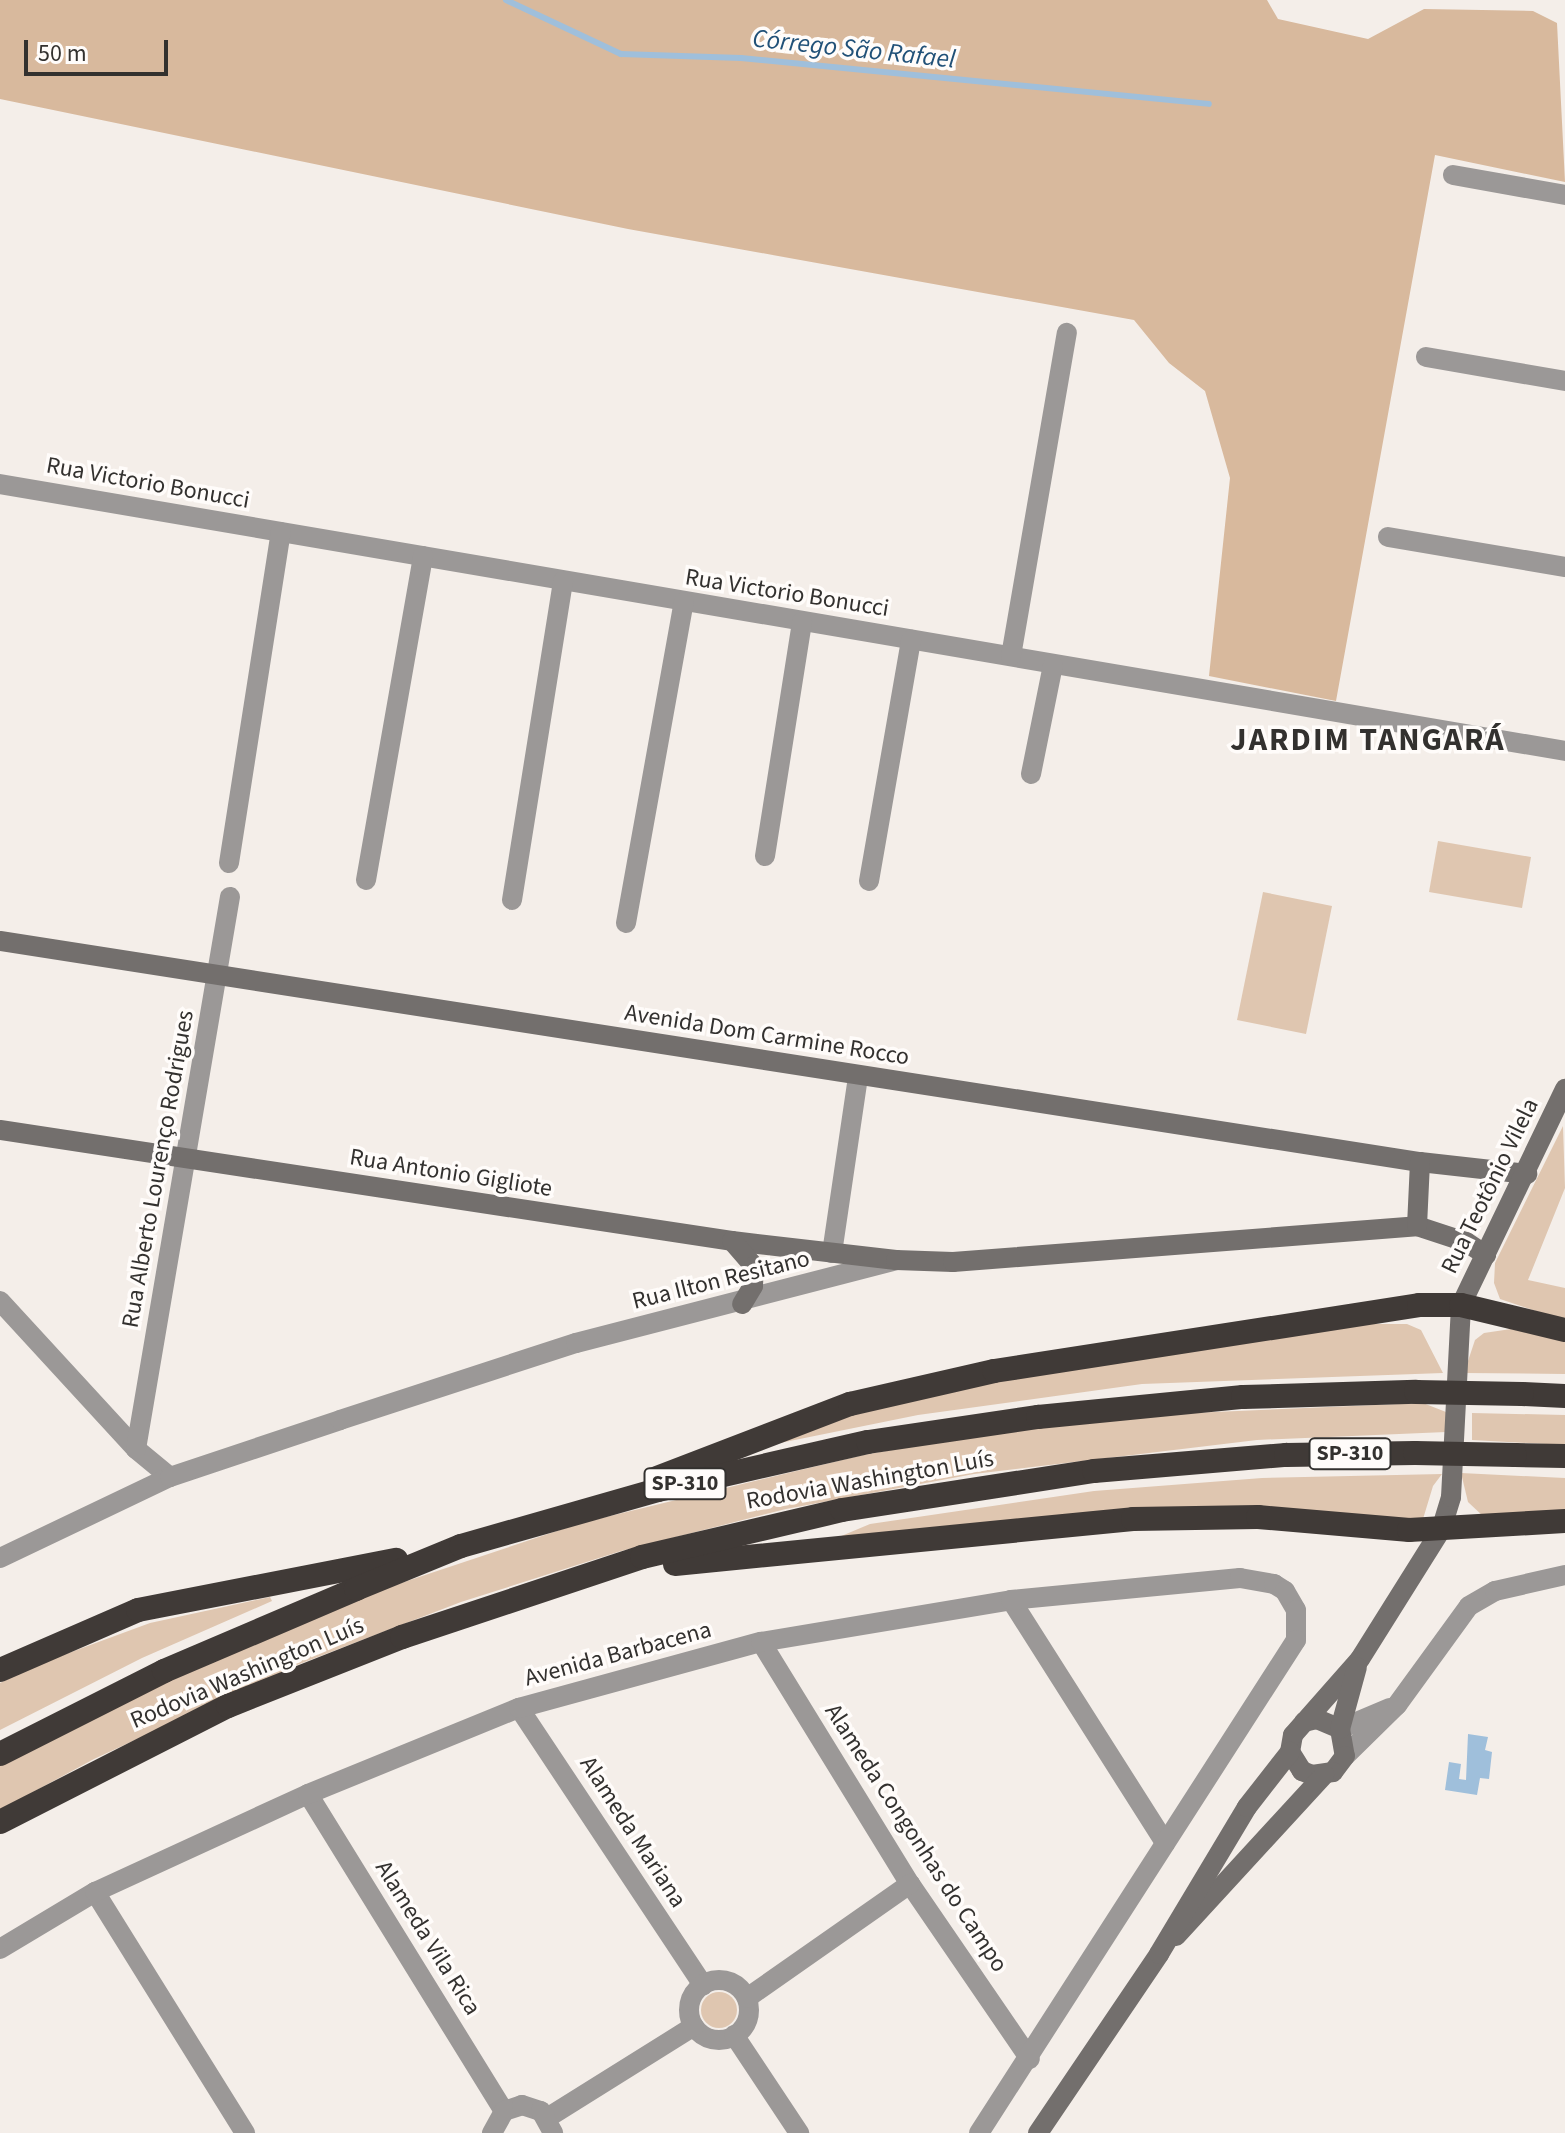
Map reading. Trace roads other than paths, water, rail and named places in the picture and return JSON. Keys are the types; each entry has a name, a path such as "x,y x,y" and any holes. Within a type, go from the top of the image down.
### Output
{"highway":[{"path":"574,1512 850,1404 915,1386 1419,1305 1461,1305 1565,1330"},
{"name":"Rodovia Washington Luís","path":"0,1754 164,1671 461,1546 574,1512 949,1429 1155,1404 1416,1392 1565,1396"},
{"name":"Rodovia Washington Luís","path":"0,1822 228,1706 402,1637 642,1557 741,1531 953,1491 1193,1461 1415,1453 1565,1456"},
{"path":"549,1590 727,1555 1133,1519 1258,1517 1441,1530 1565,1521"},
{"path":"0,1670 138,1610 461,1546"}],"street":[{"path":"1453,175 1565,195"},
{"path":"1011,656 1067,333"},
{"path":"1426,357 1565,381"},
{"name":"Rua Victorio Bonucci","path":"0,484 1565,751"},
{"path":"229,863 281,532"},
{"path":"1388,537 1565,567"},
{"path":"366,880 423,556"},
{"path":"512,900 563,581"},
{"path":"626,923 684,602"},
{"path":"765,856 802,622"},
{"path":"869,881 911,640"},
{"path":"1031,774 1053,665"},
{"name":"Rua Alberto Lourenço Rodrigues","path":"136,1449 189,1160 230,897"},
{"name":"Avenida Dom Carmine Rocco","path":"0,941 858,1077 1420,1162 1527,1174"},
{"path":"832,1253 858,1077"},
{"name":"Rua Teotônio Vilela","path":"1461,1305 1527,1174 1565,1089"},
{"name":"Rua Antonio Gigliote","path":"0,1130 732,1241 896,1260"},
{"path":"1417,1226 1420,1162"},
{"name":"Rua Ilton Resitano","path":"0,1558 170,1477 576,1343 742,1304 896,1260 953,1262 1417,1226 1466,1242 1486,1255"},
{"path":"732,1241 754,1266 753,1286 742,1304"},
{"path":"0,1301 136,1449 170,1477"},
{"path":"1038,2133 1159,1954 1247,1807 1290,1752 1293,1735 1360,1659 1441,1530 1451,1497 1461,1305"},
{"path":"1159,1954 1324,1775 1397,1705 1469,1606 1495,1591 1565,1575"},
{"name":"Avenida Barbacena","path":"0,1949 95,1892 308,1794 519,1708 761,1642 1011,1600 1240,1578 1274,1584 1292,1599 1296,1640 1165,1843"},
{"path":"979,2133 1030,2059 1165,1843 1011,1600"},
{"name":"Alameda Congonhas do Campo","path":"761,1642 910,1884 1030,2059"},
{"path":"1345,1756 1340,1729 1360,1659"},
{"path":"1304,1722 1317,1719 1340,1729 1397,1705"},
{"name":"Alameda Mariana","path":"519,1708 703,1985"},
{"path":"1290,1752 1302,1771 1324,1775"},
{"name":"Alameda Vila Rica","path":"308,1794 504,2111"},
{"path":"1247,1807 1238,1837 1253,1854"},
{"path":"747,1998 910,1884"},
{"path":"95,1892 245,2133"},
{"path":"729,1982 747,1998 746,2021 734,2035 708,2038 694,2026 691,1999 703,1985 729,1982"},
{"path":"492,2133 504,2111 522,2105 550,2125 694,2026"},
{"path":"734,2035 799,2133"}],"water":[{"path":"1468,1734 1488,1737 1485,1750 1492,1752 1489,1779 1480,1778 1477,1795 1445,1790 1449,1762 1461,1764 1459,1779 1466,1780"}],"waterway":[{"name":"Córrego São Rafael","path":"506,0 621,54 741,58 1209,104"}],"district":[{"name":"JARDIM TANGARÁ","path":"1368,740"}]}
